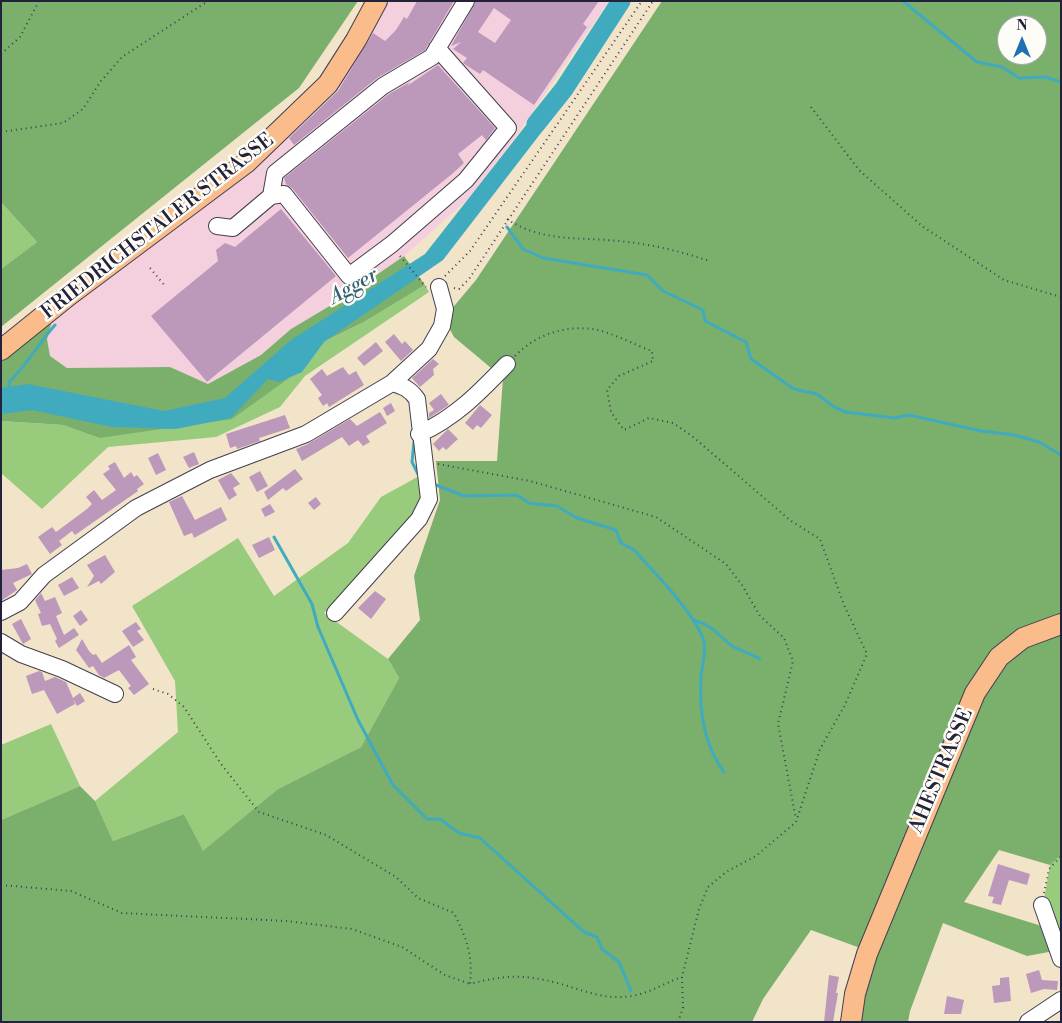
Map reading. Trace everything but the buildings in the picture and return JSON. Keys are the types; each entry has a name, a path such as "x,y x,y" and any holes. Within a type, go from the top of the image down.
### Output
{"main road":[{"name":"FRIEDRICHSTALER STRASSE","path":"1,350 68,296 246,163 328,84 356,40 377,1"},
{"name":"AHESTRASSE","path":"851,1022 855,994 867,954 975,694 999,657 1023,638 1061,624"}],"street":[{"path":"271,196 276,173 383,86 432,57 466,1"},
{"path":"217,226 233,228 271,196 284,194 349,276 392,244 466,180 508,128 437,48"},
{"path":"1,612 20,602 44,575 136,508 210,470 306,434 392,383 429,349 442,326 445,309 439,287"},
{"path":"419,434 436,426 467,404 507,364"},
{"path":"335,613 419,518 429,498 426,462 419,434 417,399 404,386 392,383"},
{"path":"1,642 21,654 62,669 114,694"},
{"path":"1042,905 1061,959"},
{"path":"1028,1022 1061,1000"}],"path":[{"path":"1,54 20,37 39,1"},
{"path":"1,132 63,123 83,109 101,81 122,57 208,1"},
{"path":"439,287 481,235 642,1"},
{"path":"439,287 458,289 469,279 653,1"},
{"path":"811,107 859,170 922,226 1004,280 1061,297"},
{"path":"507,219 520,227 564,239 627,242 680,252 710,261"},
{"path":"401,256 422,283"},
{"path":"150,268 166,287"},
{"path":"507,364 525,346 556,330 594,329 652,351 653,361 619,376 607,390 611,412 624,430 649,418 673,423 692,436 791,521 820,539 844,605 866,654 845,705 820,749 796,822 756,856 726,872 708,887 699,910 682,977 683,1008 678,1022"},
{"path":"426,462 530,481 656,517 726,564 742,585 760,616 784,638 794,661 778,724 796,822"},
{"path":"153,689 168,694 184,708 221,764 258,812 326,835 396,877 418,898 454,913 465,936 472,964 470,984"},
{"path":"1042,905 1048,869 1061,856"},
{"path":"1,885 71,891 122,914 286,921 352,929 402,947 445,975 470,984 500,976 518,976 556,982 593,994 617,997 646,994 663,984 682,977"}],"shaded area":[{"path":"388,1 609,1 516,136 467,200 404,256 343,298 291,329 261,355 208,384 170,367 68,368 50,356 47,339 52,321 234,184"}],"green space":[{"path":"1,1 358,1 299,88 1,327 1,269 37,242 1,202"},
{"path":"662,1 1061,1 1061,855 1050,865 999,850 964,902 1045,927 1054,951 1027,956 943,923 910,1011 908,1022 855,1022 863,949 811,930 763,999 752,1022 1,1022 1,820 80,786 95,801 113,841 184,814 203,851 278,789 361,747 399,678 388,659 420,620 414,576 440,500 436,461 497,461 503,378 454,337 444,318 476,280"},
{"path":"1,202 37,242 1,269"},
{"path":"404,256 425,285 364,322 323,342 296,373 232,419 99,438 63,425 1,421 1,359 52,321 47,339 50,356 67,368 170,367 208,384 261,355 291,329 343,298"},
{"path":"425,285 429,292 305,376 280,407 216,437 108,447 42,509 1,473 1,421 63,425 99,438 323,342 364,322"},
{"path":"421,475 420,506 324,613 388,659 399,678 361,747 278,789 203,852 184,814 113,841 95,801 178,732 175,681 132,606 238,538 274,596 348,543 381,497"},
{"path":"51,724 80,786 1,820 1,745"},
{"path":"1061,855 1061,945 1043,905 1050,865"}],"water":[{"path":"545,101 561,107 443,260 324,342 302,372 279,382 268,379 231,418 176,429 112,427 32,410 1,414 1,388 28,384 164,411 225,398 291,340 425,254"}],"waterway":[{"name":"Agger","path":"536,124 564,89 621,1"},
{"path":"903,1 977,62 1002,67 1019,78 1045,77 1061,82"},
{"path":"507,227 523,249 543,258 647,275 663,291 703,310 705,321 746,342 751,359 794,389 817,394 834,407 846,412 894,418 909,415 981,431 1014,435 1039,442 1061,455"},
{"path":"9,390 9,382 55,325"},
{"path":"414,442 412,462 420,478"},
{"path":"436,485 464,496 517,495 529,503 557,506 577,518 616,530 621,543 634,550 663,582 684,607 700,632 704,642 701,677 704,727 717,762 724,772"},
{"path":"274,537 312,604 318,627 358,720 393,785 427,819 440,819 459,833 480,838 584,932 597,937 602,949 619,962 631,991"},
{"path":"693,620 711,627 732,646 760,659"}]}
